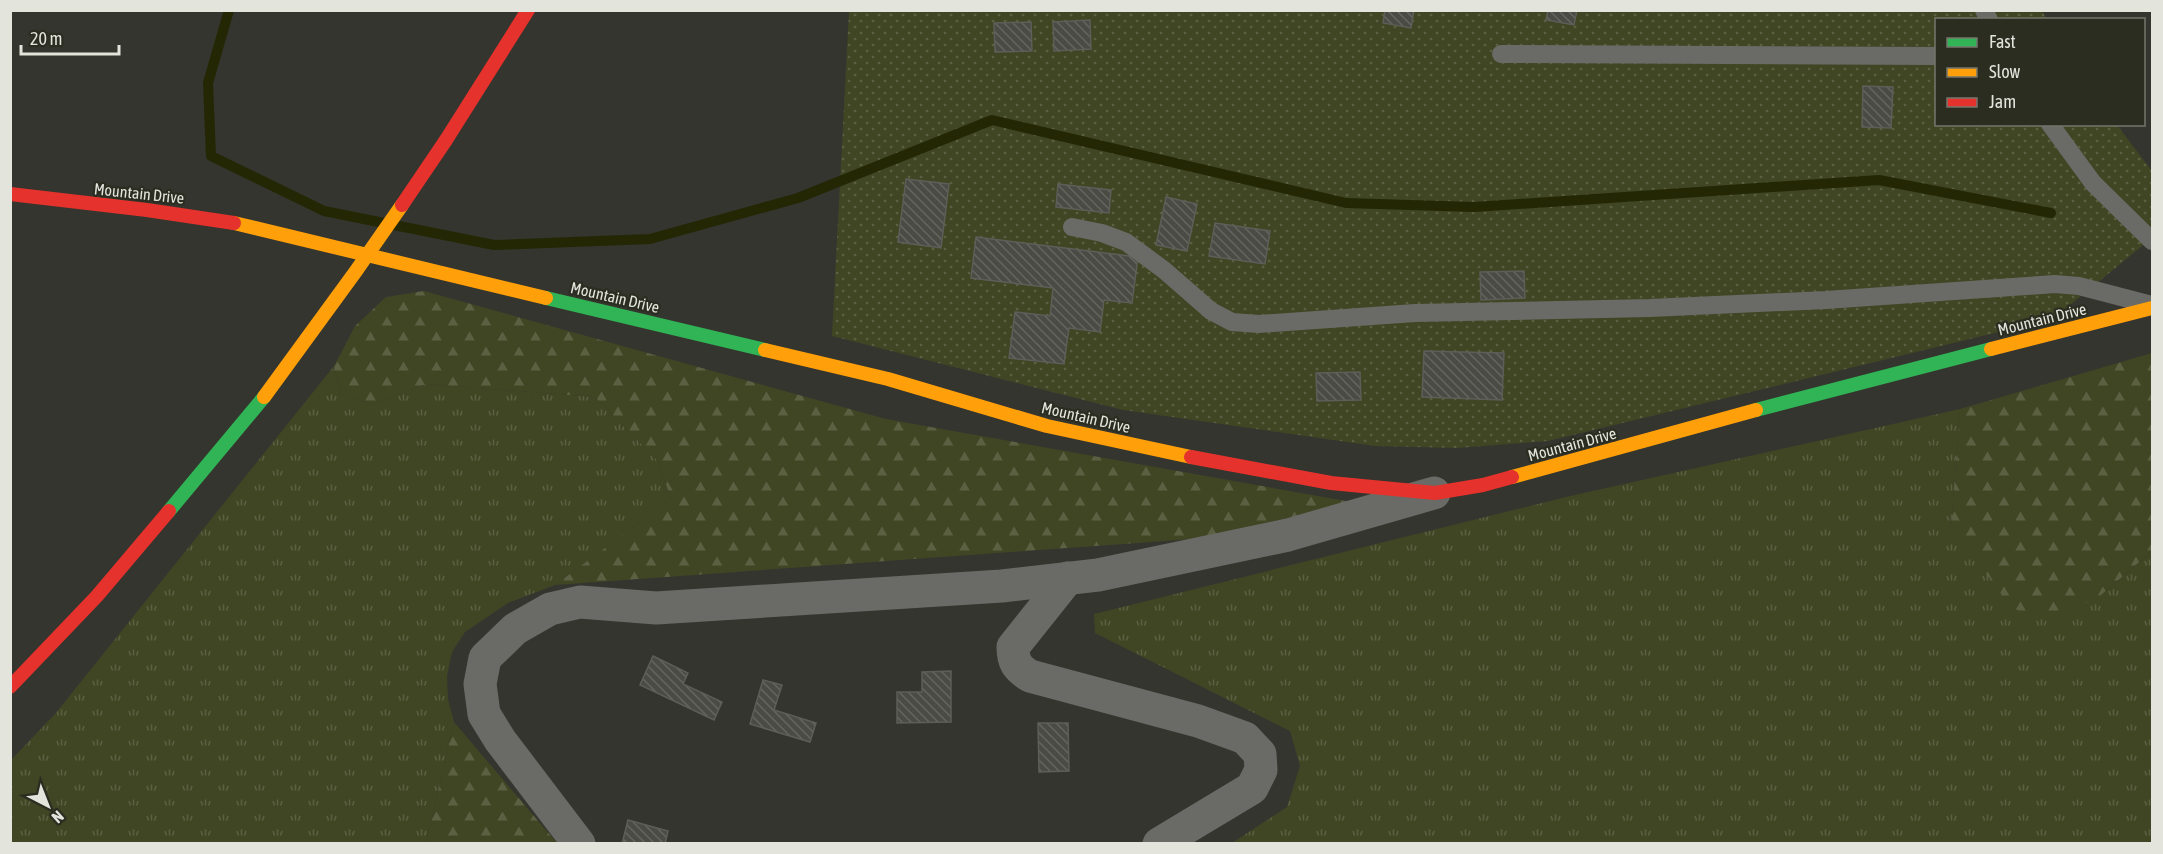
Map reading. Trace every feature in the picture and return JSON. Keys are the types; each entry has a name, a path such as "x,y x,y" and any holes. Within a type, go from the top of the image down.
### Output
{"main road":[{"path":"10,687 97,596 264,396 356,271 446,140 528,10"},
{"name":"Mountain Drive","path":"10,194 164,211 228,222 888,379 1047,426 1224,464 1331,483 1436,493 1493,482 1728,417 2152,307"}],"street":[{"path":"579,843 495,732 484,714 480,684 485,658 515,629 550,609 580,602 656,608 1002,586 1098,575 1288,535 1436,493"},
{"path":"1068,578 1013,646 1013,659 1020,669 1030,676 1198,721 1245,738 1260,754 1261,770 1252,788 1158,843"}],"lane":[{"path":"1501,54 1935,56"},
{"path":"2051,126 2093,183 2152,241"},
{"path":"1072,227 1102,233 1126,243 1164,270 1211,311 1232,322 1258,324 1415,313 1650,308 1826,300 2055,284 2079,286 2152,307"}],"green space":[{"path":"849,11 2042,11 2046,18 1935,18 1935,126 2118,126 2152,171 2152,238 2053,319 1548,441 1457,448 1375,446 1123,410 832,336"},
{"path":"424,291 886,419 1357,503 1193,539 555,585 671,499 658,461 595,397 426,384 372,404 341,395 334,366 355,326 386,297"},
{"path":"2152,353 2152,551 2100,596 2049,621 2012,608 1951,527 1960,409"},
{"path":"334,366 341,395 372,404 426,384 595,397 658,461 671,499 555,585 508,603 465,632 452,652 447,676 448,699 454,722 426,843 11,843 10,761 55,714"},
{"path":"1960,409 1951,527 2100,596 2152,551 2152,843 1232,843 1287,807 1300,766 1290,731 1095,633 1094,614 1566,497"},
{"path":"454,722 557,843 426,843"}],"building":[{"path":"1385,10 1414,10 1411,28 1383,23"},
{"path":"1548,10 1577,10 1574,25 1546,20"},
{"path":"1090,20 1091,49 1054,51 1053,22"},
{"path":"1031,22 1032,51 995,52 994,23"},
{"path":"1863,86 1893,87 1891,128 1862,127"},
{"path":"906,179 949,184 941,248 898,242"},
{"path":"1058,184 1111,190 1109,213 1056,207"},
{"path":"1166,197 1197,204 1187,251 1156,245"},
{"path":"1215,223 1270,231 1265,264 1209,256"},
{"path":"976,237 1138,257 1132,303 1104,300 1100,332 1069,328 1064,364 1009,358 1015,312 1050,316 1053,288 971,278"},
{"path":"1524,271 1525,298 1481,300 1480,272"},
{"path":"1424,351 1504,353 1502,400 1422,397"},
{"path":"1360,372 1361,400 1317,401 1316,373"},
{"path":"653,656 688,673 683,684 722,702 714,720 640,685"},
{"path":"951,671 951,722 897,723 897,692 922,692 922,672"},
{"path":"763,680 782,685 774,710 816,723 810,742 750,724"},
{"path":"1038,723 1068,723 1069,771 1039,772"},
{"path":"628,820 668,831 665,844 622,844"}],"waterway":[{"path":"229,10 208,83 211,156 324,211 494,245 650,239 798,198 992,120 1346,203 1474,207 1879,180 2051,213"}],"traffic: fast":[{"path":"546,298 765,350"},
{"path":"1756,410 1991,349"},
{"path":"169,511 264,397"}],"traffic: slow":[{"path":"264,397 402,205"},
{"path":"234,223 546,298"},
{"path":"1991,349 2152,308"},
{"path":"765,350 888,379 1047,426 1191,457"},
{"path":"1512,477 1756,410"}],"traffic: jam":[{"path":"446,140 528,10"},
{"path":"402,205 446,140"},
{"path":"10,194 234,223"},
{"path":"1191,457 1331,483 1435,493 1483,485 1512,477"},
{"path":"10,687 97,596 169,511"}]}
